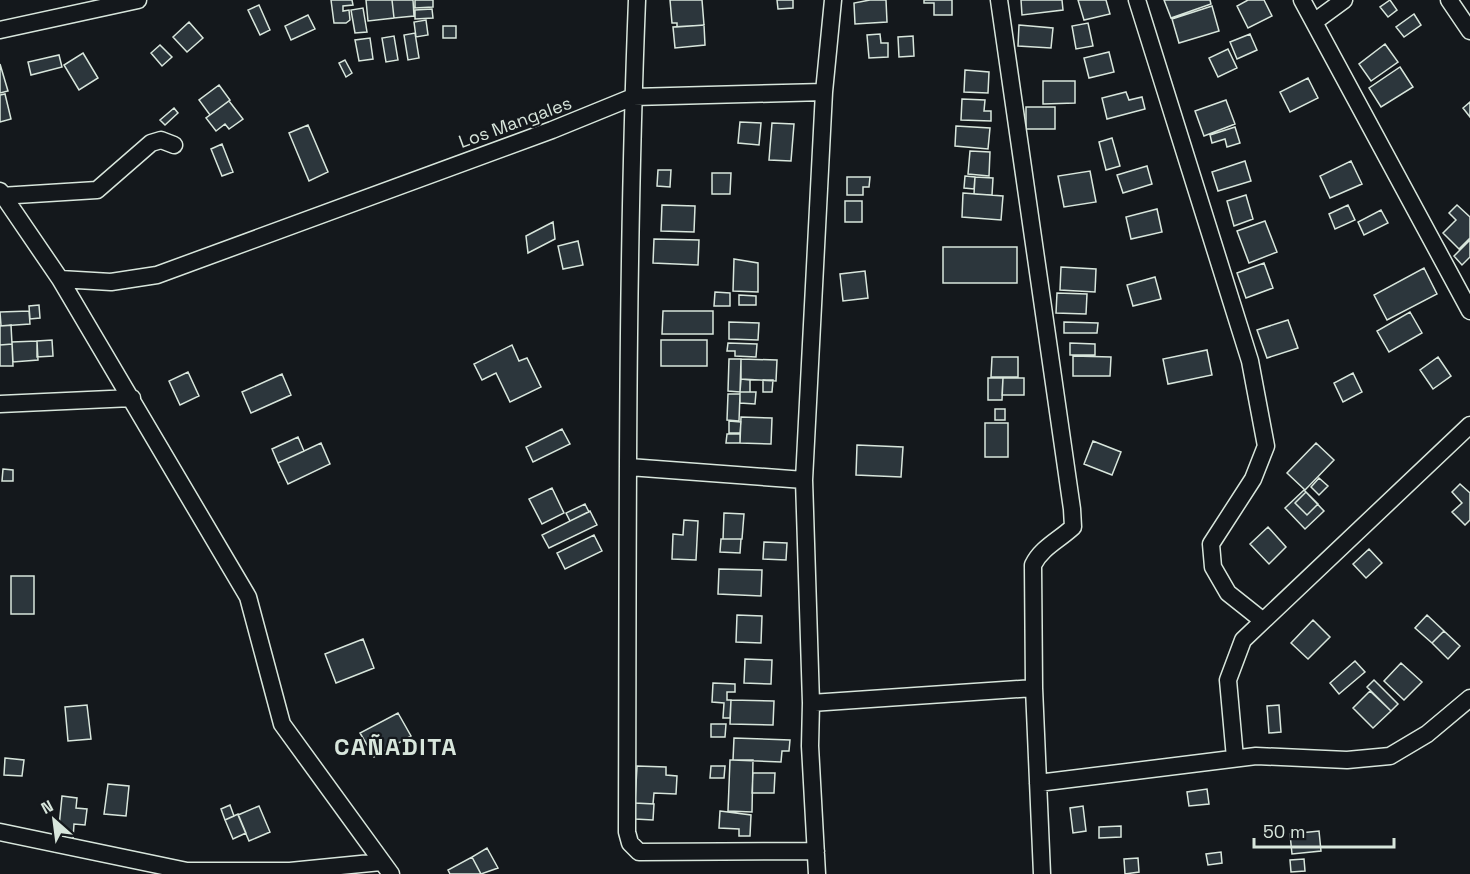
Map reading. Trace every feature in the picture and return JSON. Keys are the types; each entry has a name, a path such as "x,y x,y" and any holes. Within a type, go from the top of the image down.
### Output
{"street":[{"path":"0,30 138,0"},
{"path":"637,0 633,97 627,832 630,843 639,852 816,851"},
{"path":"818,874 810,746 811,704 804,480 824,92 833,0"},
{"path":"999,0 1073,527 1057,543 1039,553 1033,565 1034,688 1042,874"},
{"path":"1137,0 1250,361 1266,446 1253,479 1211,544 1213,567 1228,593 1262,620"},
{"path":"1302,0 1468,306"},
{"path":"1314,22 1344,0"},
{"path":"1449,0 1470,32"},
{"name":"Los Mangales","path":"60,279 111,282 157,275 230,246 552,130 633,97 824,92"},
{"path":"1,194 97,189 151,143 161,140 174,145"},
{"path":"1,194 60,279 248,597 282,724 386,868"},
{"path":"0,404 132,398"},
{"path":"1235,758 1228,680 1243,640 1470,425"},
{"path":"629,467 804,480"},
{"path":"811,704 1034,688"},
{"path":"1038,783 1256,756 1347,760 1390,756 1427,734 1470,698"},
{"path":"0,832 187,871 386,868"}],"building":[{"path":"331,0 352,0 353,5 343,6 343,11 349,10 350,20 346,23 334,23"},
{"path":"366,0 392,0 394,18 368,21"},
{"path":"392,0 413,0 414,16 394,18"},
{"path":"415,0 433,0 433,7 415,8"},
{"path":"670,0 702,0 704,25 677,27 677,23 672,23"},
{"path":"777,0 793,0 793,8 778,9"},
{"path":"886,0 887,22 855,24 854,3"},
{"path":"924,0 952,0 952,15 934,15 934,3 924,3"},
{"path":"1021,0 1062,0 1063,10 1022,15"},
{"path":"1078,0 1106,0 1110,14 1084,20"},
{"path":"1164,0 1210,0 1211,4 1171,18"},
{"path":"1248,0 1264,0 1272,16 1248,28 1237,6"},
{"path":"1390,0 1397,10 1388,17 1380,7"},
{"path":"259,5 270,30 260,35 248,10"},
{"path":"1212,6 1219,31 1179,43 1172,19"},
{"path":"363,8 367,32 355,33 351,10"},
{"path":"432,9 433,18 415,19 415,10"},
{"path":"1414,14 1421,25 1404,37 1396,27"},
{"path":"308,15 315,29 291,40 285,26"},
{"path":"426,20 428,35 416,37 414,22"},
{"path":"189,22 203,38 187,52 173,37"},
{"path":"1088,23 1093,46 1076,49 1072,26"},
{"path":"704,25 705,45 675,48 673,27"},
{"path":"1019,25 1053,28 1051,48 1018,46"},
{"path":"443,26 456,26 456,38 443,38"},
{"path":"415,33 419,58 408,60 404,35"},
{"path":"880,34 881,43 888,43 888,57 869,58 867,35"},
{"path":"1250,34 1257,50 1237,59 1230,42"},
{"path":"394,36 398,60 386,62 382,38"},
{"path":"913,36 914,56 899,57 898,37"},
{"path":"370,38 373,59 359,61 355,40"},
{"path":"1385,44 1398,62 1371,81 1359,64"},
{"path":"160,45 172,57 162,66 151,53"},
{"path":"1228,49 1237,68 1218,77 1209,58"},
{"path":"1109,52 1114,72 1089,78 1084,58"},
{"path":"83,53 98,78 79,90 64,65"},
{"path":"59,55 62,67 31,75 28,62"},
{"path":"345,60 352,73 346,77 339,63"},
{"path":"0,64 8,91 0,93"},
{"path":"1400,67 1413,87 1381,107 1369,88"},
{"path":"965,70 989,72 988,93 964,92"},
{"path":"1308,78 1318,98 1290,112 1280,92"},
{"path":"1043,81 1075,81 1075,103 1043,104"},
{"path":"219,85 230,100 210,115 199,100"},
{"path":"1126,92 1129,100 1142,97 1145,109 1107,119 1102,98"},
{"path":"5,94 11,119 0,122 0,95"},
{"path":"962,99 985,100 984,111 991,111 991,121 961,120"},
{"path":"1226,100 1235,124 1204,136 1195,111"},
{"path":"229,101 243,119 229,129 225,124 216,131 206,118"},
{"path":"1470,102 1470,117 1463,108"},
{"path":"1026,107 1055,107 1055,129 1026,129"},
{"path":"174,108 178,113 165,125 160,120"},
{"path":"740,122 761,123 759,145 738,143"},
{"path":"772,123 794,124 791,161 769,160"},
{"path":"308,125 328,172 309,181 289,133"},
{"path":"956,126 990,128 988,149 955,146"},
{"path":"1235,127 1240,143 1227,147 1225,139 1212,143 1210,135"},
{"path":"1112,138 1120,166 1106,170 1099,142"},
{"path":"222,144 233,172 222,176 211,149"},
{"path":"970,151 990,152 989,176 968,174"},
{"path":"1245,161 1251,181 1218,191 1212,172"},
{"path":"1351,161 1362,184 1330,198 1320,176"},
{"path":"1147,166 1152,184 1123,193 1117,175"},
{"path":"658,170 671,170 670,187 657,186"},
{"path":"1090,171 1096,202 1064,207 1058,176"},
{"path":"712,173 731,173 730,194 712,194"},
{"path":"965,176 975,177 974,189 964,188"},
{"path":"847,177 870,177 869,187 863,187 863,195 847,195"},
{"path":"975,177 993,178 992,195 974,194"},
{"path":"963,193 1003,196 1001,220 962,217"},
{"path":"1246,195 1253,219 1234,226 1227,201"},
{"path":"845,201 862,201 862,222 845,222"},
{"path":"662,205 695,206 694,232 661,231"},
{"path":"1348,205 1355,220 1335,229 1329,214"},
{"path":"1457,205 1470,217 1470,238 1459,249 1443,233 1456,220 1449,213"},
{"path":"1157,209 1162,232 1131,239 1126,217"},
{"path":"1381,210 1388,223 1364,235 1358,222"},
{"path":"1265,221 1277,252 1249,263 1237,231"},
{"path":"553,222 555,239 528,253 526,236"},
{"path":"654,239 699,240 698,265 653,263"},
{"path":"1470,240 1470,257 1462,265 1454,256"},
{"path":"578,241 583,265 563,269 558,246"},
{"path":"943,247 1017,247 1017,283 943,283"},
{"path":"734,259 758,263 758,292 733,291"},
{"path":"1264,263 1273,288 1246,298 1237,273"},
{"path":"1061,267 1096,269 1095,292 1060,290"},
{"path":"1424,268 1437,294 1387,320 1374,295"},
{"path":"865,271 868,298 843,301 840,274"},
{"path":"1155,277 1161,299 1133,306 1127,285"},
{"path":"715,292 730,293 730,306 714,306"},
{"path":"1057,293 1087,294 1086,314 1056,313"},
{"path":"739,295 756,296 756,305 739,305"},
{"path":"39,305 40,318 30,319 29,306"},
{"path":"29,311 30,324 1,326 0,312"},
{"path":"663,311 713,311 713,334 662,334"},
{"path":"1410,312 1422,333 1389,352 1377,331"},
{"path":"1288,320 1298,348 1267,358 1257,330"},
{"path":"729,322 759,323 758,340 729,339"},
{"path":"1064,322 1098,323 1097,333 1064,333"},
{"path":"11,325 12,344 0,345 0,326"},
{"path":"52,340 53,356 37,357 37,341"},
{"path":"661,340 707,340 707,366 661,366"},
{"path":"37,341 38,360 13,362 12,342"},
{"path":"728,343 757,344 756,357 735,356 735,351 727,351"},
{"path":"1070,343 1095,344 1095,355 1070,355"},
{"path":"12,344 13,366 0,366 0,345"},
{"path":"512,345 519,361 527,358 541,387 510,402 496,373 482,380 474,364"},
{"path":"1207,350 1212,375 1168,384 1163,359"},
{"path":"1073,356 1111,357 1110,376 1073,376"},
{"path":"992,357 1018,357 1018,377 991,377"},
{"path":"1438,357 1451,376 1433,389 1420,370"},
{"path":"729,359 741,359 740,392 728,391"},
{"path":"741,359 777,360 776,381 741,379"},
{"path":"188,372 199,396 180,405 169,381"},
{"path":"1353,373 1362,392 1343,402 1334,383"},
{"path":"282,374 291,395 251,413 242,392"},
{"path":"988,378 1003,378 1002,400 988,400"},
{"path":"1003,378 1024,378 1024,395 1002,395"},
{"path":"741,379 750,380 750,392 740,392"},
{"path":"763,380 773,380 772,392 763,392"},
{"path":"740,392 756,392 755,404 740,403"},
{"path":"728,394 740,394 739,421 727,420"},
{"path":"995,409 1005,409 1005,420 995,420"},
{"path":"741,417 772,418 771,444 740,443"},
{"path":"729,421 741,422 740,433 729,433"},
{"path":"985,423 1008,423 1008,457 985,457"},
{"path":"562,429 570,444 533,462 526,447"},
{"path":"727,434 740,434 740,443 726,443"},
{"path":"298,437 304,451 278,463 272,449"},
{"path":"1093,441 1121,452 1112,475 1084,464"},
{"path":"321,443 330,464 288,484 278,463"},
{"path":"1316,443 1334,460 1305,490 1287,473"},
{"path":"857,445 903,447 901,477 856,475"},
{"path":"3,469 13,470 13,481 2,481"},
{"path":"1319,478 1328,486 1319,495 1311,487"},
{"path":"1460,484 1470,493 1470,520 1465,525 1452,512 1462,503 1452,492"},
{"path":"552,488 564,513 542,524 529,499"},
{"path":"1304,490 1324,511 1305,529 1285,508"},
{"path":"1306,492 1318,504 1307,515 1295,503"},
{"path":"585,504 589,512 570,521 566,513"},
{"path":"590,511 597,525 549,548 542,535"},
{"path":"724,513 744,514 742,539 723,539"},
{"path":"684,520 698,521 696,560 672,559 673,534 683,535"},
{"path":"1268,527 1286,547 1269,564 1250,544"},
{"path":"594,535 602,551 565,569 557,553"},
{"path":"721,539 741,539 740,553 720,552"},
{"path":"764,542 787,543 786,560 763,559"},
{"path":"1369,549 1382,563 1366,578 1353,564"},
{"path":"719,569 762,570 761,596 718,594"},
{"path":"11,576 34,576 34,614 11,614"},
{"path":"737,615 762,616 761,643 736,642"},
{"path":"1427,615 1444,631 1432,643 1415,628"},
{"path":"1313,620 1330,637 1308,659 1291,643"},
{"path":"1444,631 1460,646 1448,659 1432,643"},
{"path":"363,639 374,668 336,683 325,654"},
{"path":"745,659 772,660 771,684 744,683"},
{"path":"1355,661 1365,672 1339,694 1330,683"},
{"path":"1401,663 1422,682 1404,700 1384,681"},
{"path":"1374,680 1398,704 1391,711 1367,687"},
{"path":"713,683 735,684 735,692 727,692 727,700 731,700 730,718 723,718 724,703 712,702"},
{"path":"1370,691 1391,711 1373,728 1353,708"},
{"path":"731,700 774,701 773,725 730,724"},
{"path":"87,705 91,739 68,741 65,707"},
{"path":"1279,705 1281,732 1269,733 1267,706"},
{"path":"398,713 411,736 374,757 360,733"},
{"path":"711,724 726,724 725,737 711,737"},
{"path":"734,738 790,740 789,751 782,751 781,762 733,760"},
{"path":"5,758 24,760 22,776 4,775"},
{"path":"730,760 753,760 752,812 728,811"},
{"path":"637,766 666,767 666,775 677,776 676,794 654,793 653,804 635,803"},
{"path":"711,766 725,766 724,778 710,778"},
{"path":"753,773 775,773 774,793 752,793"},
{"path":"108,784 129,786 126,816 104,814"},
{"path":"1207,789 1209,804 1189,806 1187,792"},
{"path":"62,796 77,798 76,808 87,809 85,825 74,824 73,839 58,837"},
{"path":"635,803 654,804 653,820 635,819"},
{"path":"230,805 234,816 225,820 221,809"},
{"path":"259,806 270,832 249,841 238,815"},
{"path":"1083,806 1086,831 1073,833 1070,808"},
{"path":"720,811 751,815 750,836 739,836 739,829 719,828"},
{"path":"238,814 246,833 233,839 225,820"},
{"path":"1121,826 1121,837 1099,838 1099,827"},
{"path":"1319,831 1321,851 1292,854 1290,834"},
{"path":"487,848 498,868 481,874 472,857"},
{"path":"1221,852 1222,863 1208,865 1206,854"},
{"path":"472,857 481,874 450,874 448,870"},
{"path":"1138,858 1139,872 1125,874 1124,859"},
{"path":"1304,859 1305,871 1291,872 1290,860"}],"district":[{"name":"CAÑADITA","path":"396,746"}]}
